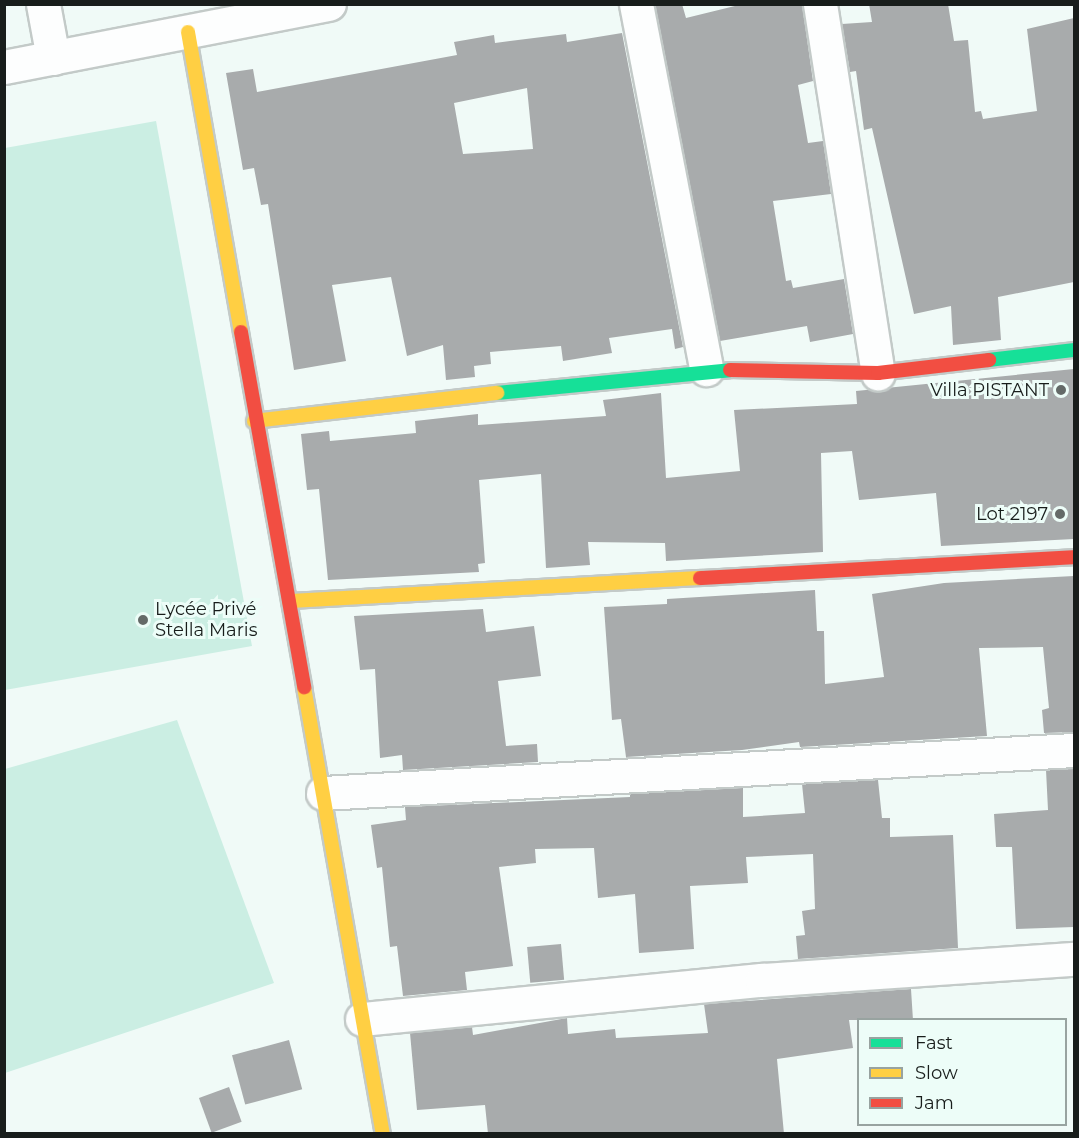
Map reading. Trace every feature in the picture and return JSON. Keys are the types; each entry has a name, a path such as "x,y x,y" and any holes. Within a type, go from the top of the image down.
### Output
{"street":[{"path":"43,4 53,58"},
{"path":"4,67 329,4"},
{"path":"636,4 706,369"},
{"path":"820,4 878,373"},
{"path":"188,32 254,421 289,601 383,1134"},
{"path":"254,421 706,369 878,373 1074,350"},
{"path":"289,601 1074,557"},
{"path":"323,793 1074,750"},
{"path":"362,1019 762,980 1074,959"}],"green space":[{"path":"156,121 252,646 5,690 5,148"},
{"path":"177,720 274,983 5,1073 5,769"}],"building":[{"path":"655,4 682,4 686,18 743,4 802,4 813,81 798,85 808,143 823,141 831,194 773,201 786,281 791,280 793,288 844,279 853,334 810,342 807,326 720,341"},
{"path":"869,4 948,4 954,41 968,40 975,112 981,111 983,119 1037,111 1027,29 1074,18 1074,282 998,297 1001,340 953,345 951,306 914,314 872,128 864,130 856,71 850,72 842,24 872,22"},
{"path":"622,33 683,347 675,349 672,329 609,338 612,353 563,361 561,346 490,352 491,364 474,366 475,377 446,380 443,345 407,356 391,277 332,285 346,361 294,370 268,204 261,205 254,168 243,170 226,73 253,69 257,92 457,55 454,42 494,35 495,43 566,34 567,42","holes":["527,88 533,149 463,154 454,103"]},
{"path":"1074,369 1074,539 941,546 936,493 859,500 852,451 821,453 823,552 666,561 665,543 588,542 590,565 546,568 541,474 479,480 485,563 478,564 479,572 328,580 319,489 307,490 301,434 329,431 330,441 416,433 415,421 478,414 478,425 606,416 603,400 661,393 666,478 740,471 734,410 857,404 856,391"},
{"path":"1074,576 1074,732 1044,733 1042,710 1049,708 1043,647 979,648 987,736 800,747 799,742 742,750 626,757 621,719 612,720 604,607 667,604 667,599 815,590 817,631 824,631 825,684 884,677 872,594 944,583"},
{"path":"483,609 486,632 534,626 541,676 498,681 506,746 537,744 538,762 403,770 402,755 380,758 375,669 360,670 354,616"},
{"path":"1074,769 1074,927 1016,929 1012,847 996,847 994,814 1048,810 1046,770"},
{"path":"878,780 882,818 890,818 890,837 953,835 958,948 798,959 796,936 805,935 802,911 815,909 813,854 746,857 748,883 690,886 694,949 639,953 635,894 598,898 594,848 535,849 536,863 499,867 513,966 465,972 467,990 403,996 397,946 390,947 382,867 377,868 371,825 406,820 405,807 630,797 630,794 743,788 743,817 805,813 802,784"},
{"path":"561,944 564,980 530,983 527,947"},
{"path":"911,989 913,1018 849,1020 853,1048 777,1059 784,1134 488,1134 485,1105 417,1110 410,1033 472,1027 473,1035 567,1018 568,1034 615,1029 616,1038 708,1033 704,1004"},
{"path":"289,1040 302,1089 245,1105 232,1055"},
{"path":"229,1087 242,1122 212,1133 199,1098"}],"traffic: fast":[{"path":"989,360 1074,350"},
{"path":"497,393 730,370"}],"traffic: slow":[{"path":"188,32 241,332"},
{"path":"254,421 497,393"},
{"path":"289,601 700,578"},
{"path":"304,687 383,1134"}],"traffic: jam":[{"path":"241,332 304,687"},
{"path":"730,370 878,373 989,360"},
{"path":"700,578 1074,557"}],"place":[{"name":"Villa PISTANT","path":"1061,390"},
{"name":"Lot 2197","path":"1060,514"},
{"name":"Lycée Privé Stella Maris","path":"143,620"}]}
